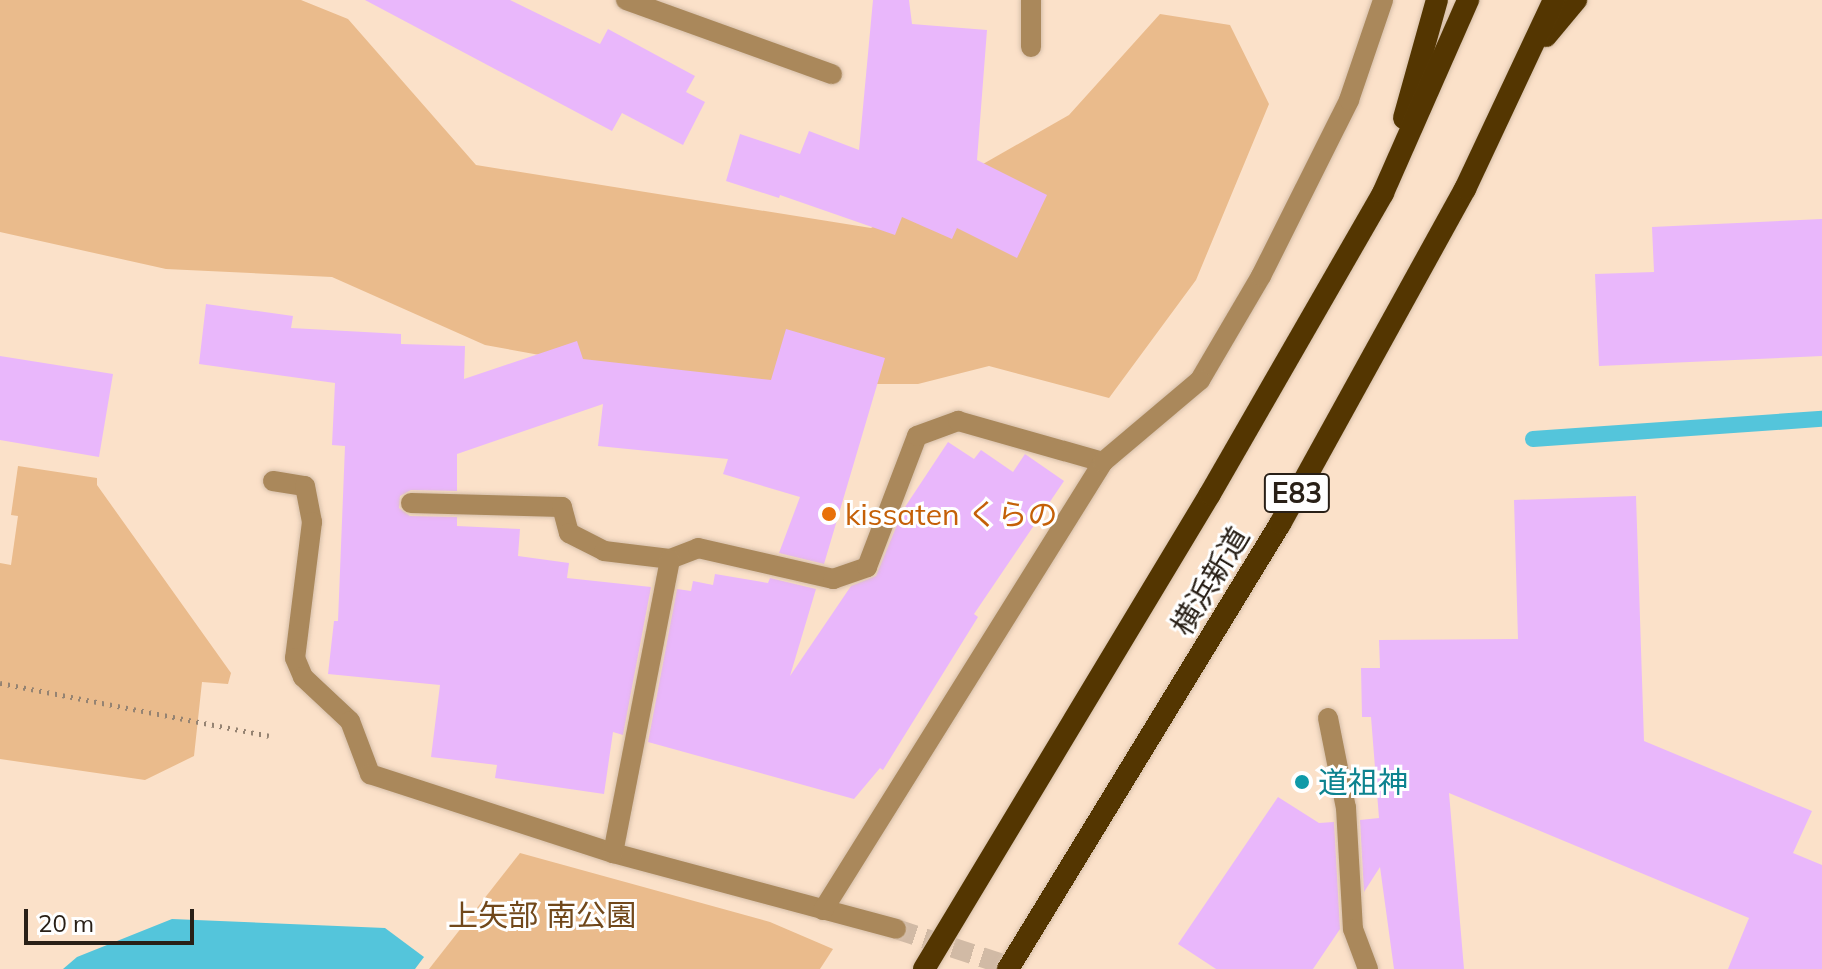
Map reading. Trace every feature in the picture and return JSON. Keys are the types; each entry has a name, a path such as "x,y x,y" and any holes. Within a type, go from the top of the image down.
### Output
{"highway":[{"path":"1383,193 1437,0"},
{"name":"横浜新道","path":"924,969 1210,494 1383,193 1468,0"},
{"name":"横浜新道","path":"1008,969 1280,524 1465,189 1531,55 1554,0"},
{"path":"1531,55 1576,0"}],"street":[{"path":"626,0 832,74"},
{"path":"1031,0 1031,47"},
{"path":"823,910 1103,462 1200,380 1261,276 1349,100 1383,0"},
{"path":"411,503 562,507 569,533 604,551 670,559 698,548 833,579 867,567 917,436 958,421 1103,462"},
{"path":"273,481 305,486 312,522 295,658 303,677 350,721 370,774 613,853 896,929"},
{"path":"613,853 670,559"},
{"path":"1328,718 1346,808 1353,929 1368,969"}],"path":[{"path":"0,683 269,736"}],"green space":[{"path":"0,0 301,0 348,19 476,165 871,228 1069,115 1160,14 1230,25 1269,104 1196,280 1109,398 989,366 918,384 699,384 485,345 332,277 166,269 0,232"},
{"path":"18,466 97,478 97,485 231,673 228,684 202,682 194,756 145,780 0,759 0,563 11,565 18,516 11,515"},
{"name":"上矢部 南公園","path":"520,853 770,922 833,949 820,969 429,969"}],"water":[{"path":"172,919 385,928 424,957 415,969 63,969 77,957"}],"building":[{"path":"365,0 510,0 600,44 608,29 695,76 686,92 705,102 683,145 622,113 612,131"},
{"path":"873,0 909,0 912,24 987,30 977,160 1047,195 1017,258 957,228 952,239 902,217 895,235 780,195 779,198 726,181 740,134 800,154 809,131 859,150"},
{"path":"1822,219 1822,356 1599,366 1595,274 1654,272 1652,227"},
{"path":"206,304 293,316 291,328 401,334 401,344 465,346 464,379 577,341 583,359 771,380 786,329 885,358 824,564 779,553 800,497 723,474 728,459 598,446 603,404 457,454 457,491 411,490 400,496 399,508 410,516 457,517 457,526 520,529 518,556 569,563 567,578 651,587 623,735 613,732 604,794 495,778 497,765 431,757 440,685 328,674 334,621 338,621 345,446 332,445 335,383 199,364"},
{"path":"0,356 113,374 99,457 0,440"},
{"path":"948,442 974,459 981,450 1013,472 1025,454 1064,481 974,614 978,617 883,770 880,768 854,799 648,742 677,589 691,591 693,581 713,585 715,574 768,583 770,578 816,589 790,676 851,586 876,576 903,510"},
{"path":"1636,496 1644,741 1812,811 1793,853 1822,865 1822,969 1728,969 1749,918 1449,793 1464,969 1394,969 1380,867 1364,892 1360,820 1379,818 1371,717 1362,717 1361,668 1380,668 1379,640 1518,639 1514,500"},
{"path":"1278,797 1319,823 1334,822 1340,929 1313,969 1216,969 1178,944"}],"waterway":[{"path":"1533,439 1822,419"}],"tunnel":[{"path":"896,929 1018,969"}],"place":[{"name":"kissaten くらの","path":"829,514"},
{"name":"道祖神","path":"1302,782"}]}
